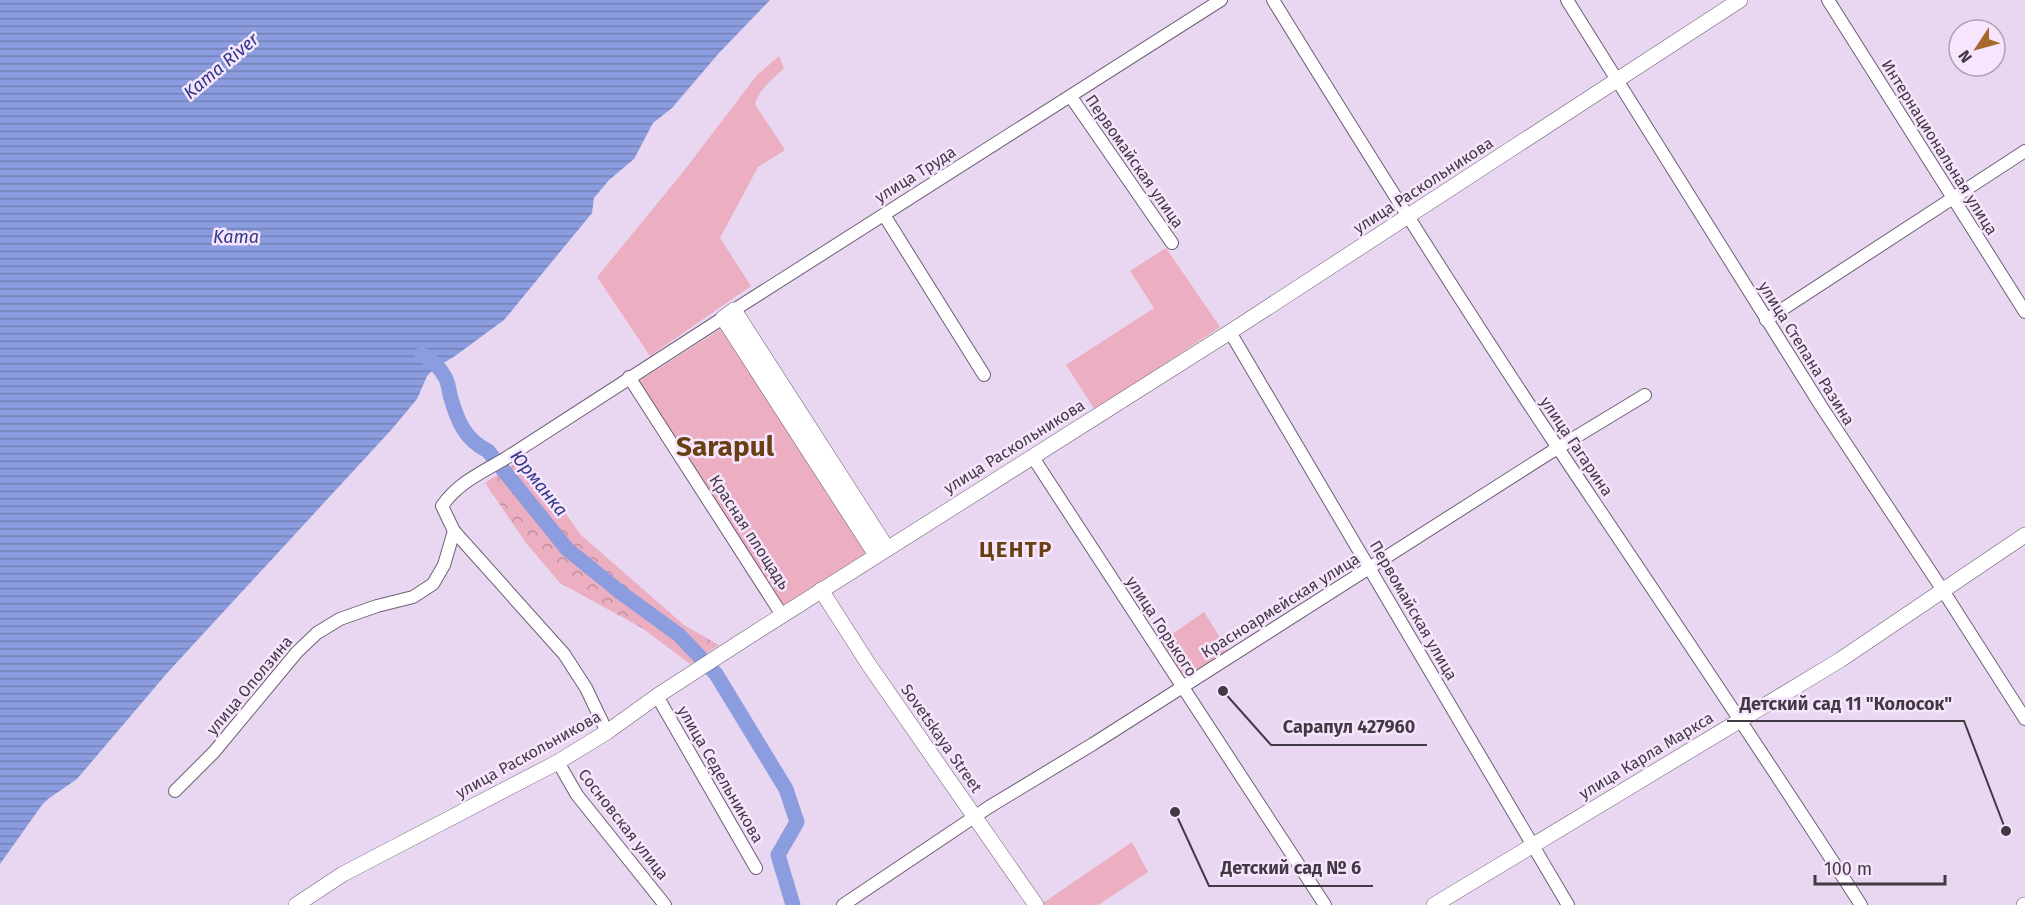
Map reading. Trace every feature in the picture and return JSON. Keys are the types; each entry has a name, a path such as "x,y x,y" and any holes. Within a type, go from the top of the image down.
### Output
{"main road":[{"name":"улица Раскольникова","path":"297,905 343,874 558,762 607,732 661,694 881,551 1230,332 1740,0"},
{"path":"728,314 881,551"},
{"name":"улица Карла Маркса","path":"1434,905 1840,660 2025,535"},
{"name":"Sovetskaya Street","path":"821,590 869,665 1036,905"}],"street":[{"name":"улица Труда","path":"629,377 1221,0"},
{"name":"улица Гагарина","path":"1273,0 1407,217 1558,448 1741,719 1861,905"},
{"name":"улица Степана Разина","path":"1567,0 1842,440 1942,589 2025,719"},
{"name":"Интернациональная улица","path":"1828,0 2025,312"},
{"name":"Первомайская улица","path":"1071,97 1172,243"},
{"path":"1766,320 2025,152"},
{"path":"884,215 984,375"},
{"name":"Первомайская улица","path":"1230,332 1568,905"},
{"path":"607,732 586,688 564,654 454,531 442,506 452,492 473,477 503,460 629,377"},
{"name":"Красная площадь","path":"629,377 782,615"},
{"name":"Красноармейская улица","path":"843,905 975,816 1645,395"},
{"name":"улица Горького","path":"1032,456 1324,905"},
{"name":"улица Оползина","path":"175,790 214,752 297,652 317,633 340,619 413,597 433,584 444,565 454,531"},
{"name":"улица Седельникова","path":"661,694 756,868"},
{"name":"Сосновская улица","path":"558,762 577,795 665,905"}],"green space":[{"path":"779,56 784,68 763,89 755,104 785,150 758,167 720,238 751,286 650,356 597,277 683,172 757,75"},
{"path":"1166,248 1220,327 1095,410 1066,365 1154,308 1130,271"},
{"path":"724,327 868,552 783,606 639,381"},
{"path":"526,456 580,534 684,625 719,645 690,664 642,628 560,583 526,543 485,483"},
{"path":"1204,612 1228,650 1182,678 1158,644"},
{"path":"1132,842 1148,872 1098,905 1044,905 1043,903"}],"water":[{"name":"Kama","path":"0,0 770,0 719,53 672,108 653,123 634,159 609,180 594,198 592,213 504,320 427,376 417,399 392,429 168,672 77,779 42,805 0,864"}],"waterway":[{"name":"Юрманка","path":"422,354 435,364 445,377 456,413 467,435 488,451 567,549 620,592 679,635 716,674 786,789 797,822 778,855 793,905"}],"place":[{"name":"Сарапул 427960","path":"1223,691"},
{"name":"Детский сад № 6","path":"1175,812"},
{"name":"Детский сад 11 \"Колосок\"","path":"2006,831"}],"district":[{"name":"Sarapul","path":"725,446"},
{"name":"ЦЕНТР","path":"1016,549"}],"water label":[{"name":"Kama River","path":"221,66"}]}
